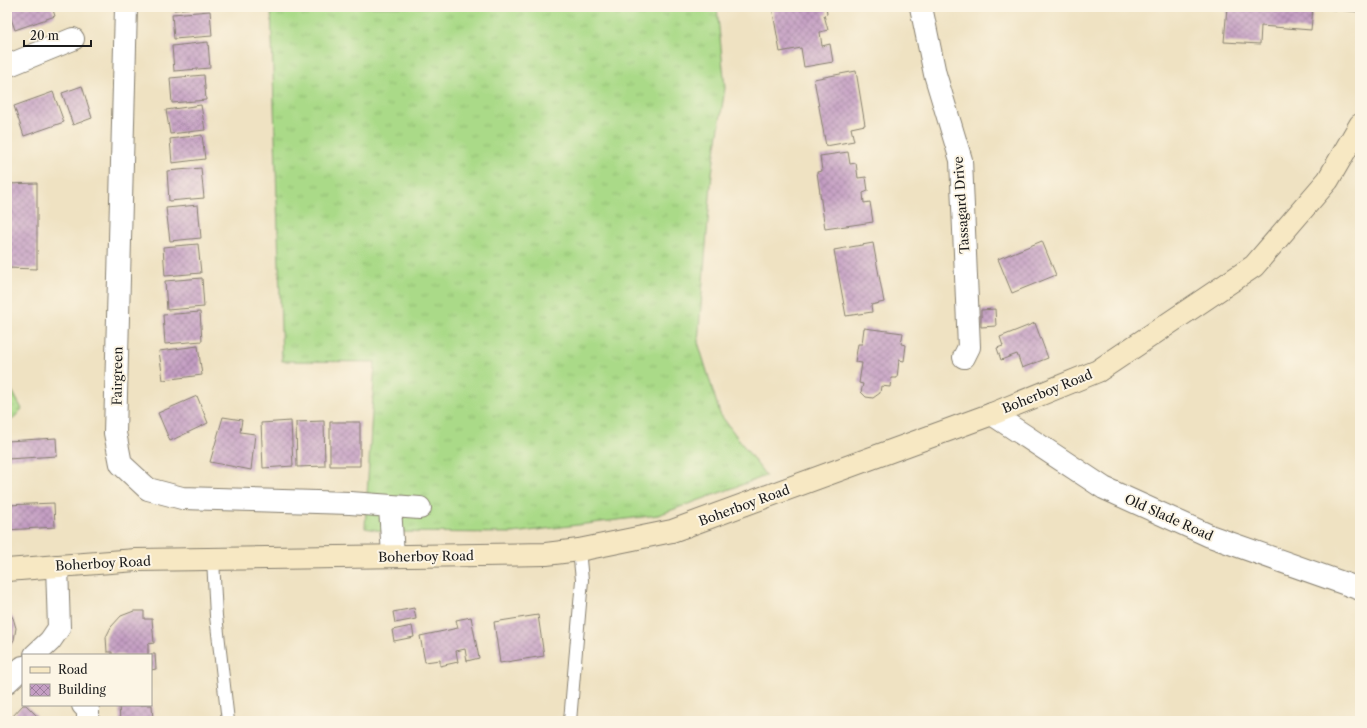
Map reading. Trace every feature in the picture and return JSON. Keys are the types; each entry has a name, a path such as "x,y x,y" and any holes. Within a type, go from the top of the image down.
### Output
{"street":[{"name":"Fairgreen","path":"126,7 115,433 121,464 148,489 182,498 350,503 420,508"},
{"name":"Tassagard Drive","path":"921,7 935,74 961,160 970,347 964,357"},
{"path":"7,66 73,39"},
{"name":"Boherboy Road","path":"7,570 136,560 546,554 579,550 672,531 992,414 1098,370 1254,266 1328,180 1360,125"},
{"name":"Old Slade Road","path":"992,414 1104,488 1210,536 1360,589"},
{"path":"390,507 392,556"},
{"path":"36,654 50,641 59,628 57,566"},
{"path":"7,682 22,668"},
{"path":"84,706 88,710 88,721"}],"lane":[{"path":"570,721 582,580 579,550"},
{"path":"213,560 216,616 228,721"}],"green space":[{"path":"271,7 717,7 725,88 712,173 698,342 720,414 766,476 658,515 513,533 387,532 365,528 375,362 282,361"},
{"path":"7,385 9,385 22,409 7,425"}],"building":[{"path":"7,7 52,7 55,16 15,30"},
{"path":"174,7 189,7 189,8 174,10"},
{"path":"772,7 826,7 827,14 824,15 828,30 820,32 822,46 830,44 833,62 804,67 801,48 780,52"},
{"path":"1227,7 1360,7 1360,12 1313,8 1311,30 1261,26 1260,44 1224,42"},
{"path":"210,11 212,36 174,39 172,14"},
{"path":"208,42 210,68 174,71 172,46"},
{"path":"856,71 865,125 851,128 854,141 826,146 814,79"},
{"path":"204,75 206,100 172,103 170,78"},
{"path":"82,86 92,118 73,125 62,93"},
{"path":"53,92 64,122 24,136 14,106"},
{"path":"201,105 205,130 170,134 166,110"},
{"path":"202,135 205,159 172,163 170,139"},
{"path":"848,152 850,164 856,163 858,178 866,177 868,191 863,193 864,203 870,202 873,222 825,229 817,172 822,171 820,156"},
{"path":"201,168 204,198 169,201 167,171"},
{"path":"37,183 37,269 7,268 7,184"},
{"path":"198,205 201,238 170,241 166,208"},
{"path":"1042,241 1056,275 1012,293 998,259"},
{"path":"873,243 884,302 871,305 872,312 846,316 834,250"},
{"path":"198,244 201,273 165,276 163,247"},
{"path":"202,278 204,307 167,310 165,281"},
{"path":"995,309 996,326 981,327 981,310"},
{"path":"200,312 202,341 165,344 163,315"},
{"path":"1035,323 1048,358 1022,368 1017,354 1001,360 997,348 1003,346 1000,337"},
{"path":"864,328 903,333 901,344 906,345 904,361 899,360 897,378 891,378 890,387 881,386 880,393 873,398 866,397 861,392 863,384 859,383 862,363 855,362 858,344 862,344"},
{"path":"198,346 202,375 163,380 159,351"},
{"path":"197,396 208,423 170,441 158,413"},
{"path":"223,417 242,420 240,432 255,434 251,470 210,462"},
{"path":"291,421 293,466 263,468 261,423"},
{"path":"324,421 325,466 297,467 296,422"},
{"path":"330,422 360,422 360,466 330,466"},
{"path":"56,438 57,456 7,459 7,441"},
{"path":"54,503 55,527 7,530 7,505"},
{"path":"414,608 416,619 395,623 393,612"},
{"path":"7,610 13,618 16,628 14,640 7,650"},
{"path":"134,611 144,611 144,619 152,619 154,643 148,644 148,654 112,654 112,652 107,652 106,637 111,627 121,616"},
{"path":"538,615 544,656 500,663 494,622"},
{"path":"471,617 479,658 467,661 465,649 456,651 458,662 440,666 440,660 425,662 420,636 458,628 456,620"},
{"path":"412,626 414,637 394,641 392,630"},
{"path":"152,654 155,654 156,669 152,670"},
{"path":"152,705 153,721 120,721 119,706"},
{"path":"22,706 27,706 42,721 13,721 14,719 12,717"}]}
